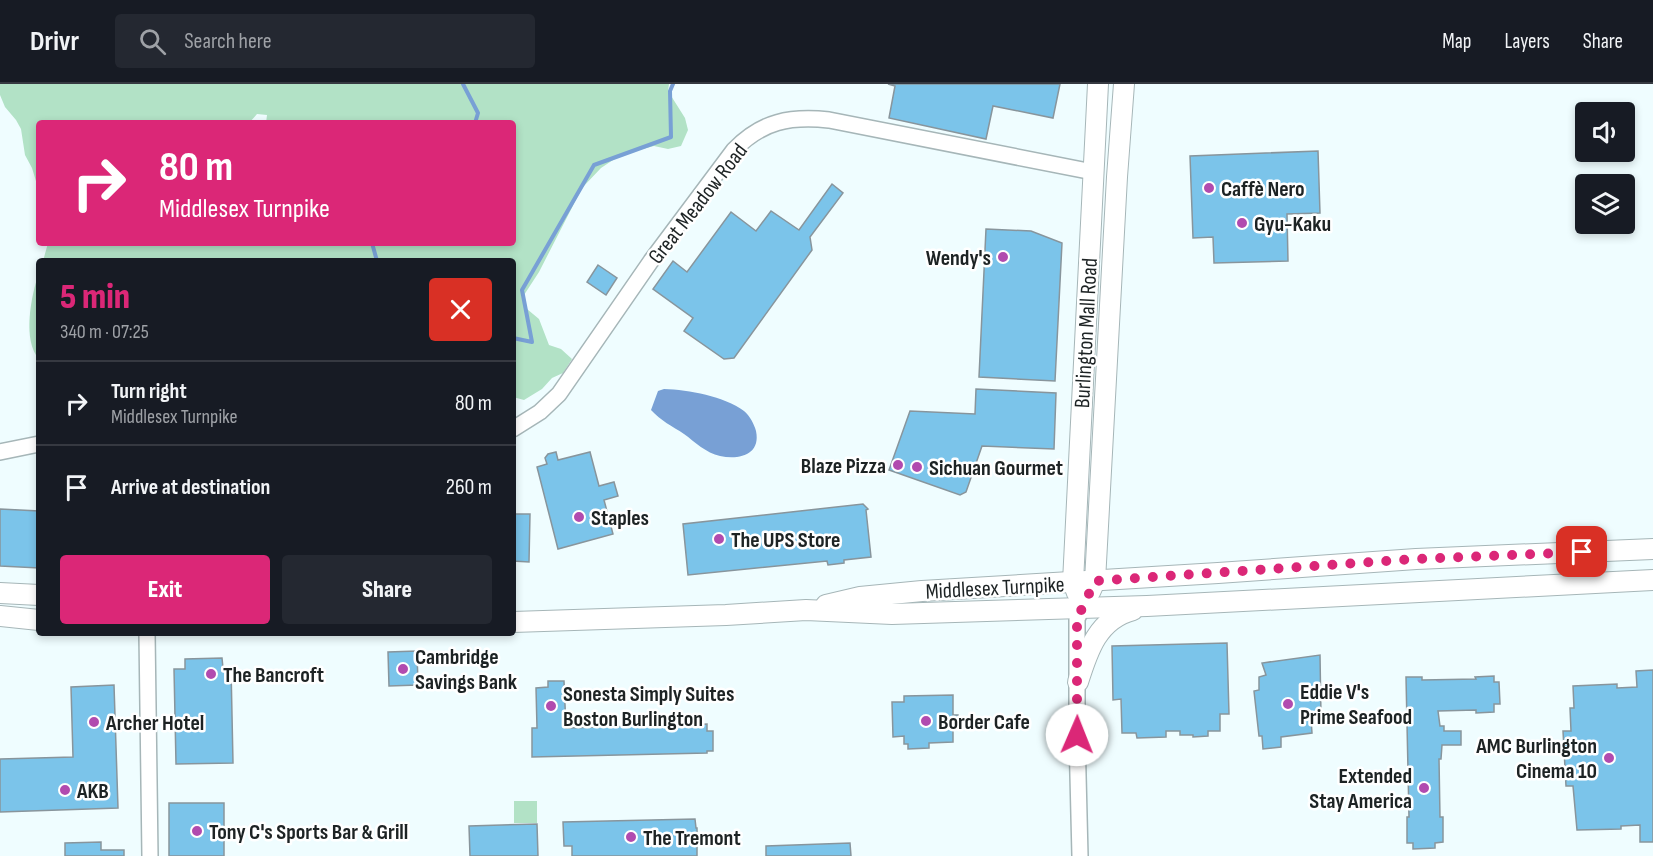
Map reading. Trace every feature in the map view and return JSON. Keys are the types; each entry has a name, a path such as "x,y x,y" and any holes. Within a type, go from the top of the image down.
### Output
{"main road":[{"name":"Burlington Mall Road","path":"1072,582 1098,84"},
{"name":"Burlington Mall Road","path":"1095,581 1124,84"},
{"path":"1093,172 1117,177"},
{"name":"Middlesex Turnpike","path":"806,610 886,594 1416,559 1653,549"},
{"name":"Middlesex Turnpike","path":"516,621 806,610 892,614 1147,606 1653,580"},
{"path":"1082,608 1095,581"},
{"path":"1072,582 1082,608"},
{"path":"36,595 8,593 7,617 36,620"},
{"path":"1078,682 1090,648 1103,627 1113,618 1147,606"}],"street":[{"name":"Great Meadow Road","path":"516,427 535,416 560,394 604,326 734,150 750,136 778,121 805,118 829,120 1093,172"},
{"path":"0,452 36,445"},
{"path":"1080,856 1077,619 1082,608"},
{"path":"147,636 150,856"}],"green space":[{"path":"0,84 669,84 668,91 685,118 688,130 681,146 668,149 654,146 616,158 601,168 582,188 539,272 524,295 527,309 539,319 549,345 561,349 572,359 563,373 552,378 542,389 524,400 516,398 516,258 44,258 47,246 516,246 516,120 266,120 267,115 257,114 252,120 36,120 36,181 25,155 21,129 5,107 0,95"},
{"path":"36,283 36,354 29,330"},
{"path":"514,801 537,801 537,823 514,823"}],"water":[{"path":"664,389 706,395 727,401 746,413 756,431 757,439 752,451 741,456 727,457 705,450 651,410 658,391"}],"building":[{"path":"888,84 1060,84 1053,118 993,106 986,139 889,118 895,86"},
{"path":"1318,151 1320,213 1287,214 1288,261 1214,263 1213,237 1193,238 1190,156"},
{"path":"832,184 843,193 810,237 812,250 734,358 724,359 684,331 693,318 653,289 673,261 687,272 731,212 756,231 771,211 799,230"},
{"path":"986,229 1031,231 1062,243 1055,381 979,377"},
{"path":"598,265 617,278 606,295 587,282"},
{"path":"976,389 1056,393 1054,449 982,446 966,492 960,495 889,470 910,411 975,414"},
{"name":"Staples","path":"556,452 558,460 590,452 599,486 614,482 618,496 604,500 613,534 558,549 537,467 547,464 545,458 548,454"},
{"path":"863,504 868,509 866,510 871,557 844,560 844,563 828,565 827,561 688,575 683,524"},
{"path":"0,509 36,511 36,568 0,566"},
{"path":"516,514 530,514 529,562 516,561"},
{"path":"1227,643 1229,714 1220,714 1220,731 1208,731 1208,736 1193,737 1193,735 1180,735 1180,731 1166,731 1166,737 1137,738 1136,733 1122,733 1121,699 1113,700 1112,646"},
{"name":"Cambridge Savings Bank","path":"417,651 418,685 389,686 388,652"},
{"name":"Eddie V's Prime Seafood","path":"1320,655 1321,716 1311,719 1312,733 1281,737 1281,747 1263,749 1262,736 1259,736 1254,691 1259,690 1259,677 1266,675 1262,663"},
{"path":"222,658 223,668 231,667 233,763 176,764 174,669 185,669 185,659"},
{"name":"AMC Burlington Cinema 10","path":"1653,670 1653,842 1640,842 1640,825 1621,826 1621,829 1577,830 1573,786 1566,786 1563,731 1571,731 1570,708 1574,708 1573,686 1617,684 1617,688 1637,687 1636,671"},
{"name":"Extended Stay America","path":"1494,676 1494,682 1499,682 1500,704 1494,704 1494,712 1438,711 1440,726 1444,726 1444,731 1461,731 1461,745 1442,745 1441,759 1439,759 1443,842 1435,843 1435,848 1413,849 1413,843 1407,843 1407,817 1409,817 1406,677 1422,677 1422,680 1476,679 1475,677"},
{"name":"Sonesta Simply Suites Boston Burlington","path":"548,681 564,681 566,728 707,724 707,731 713,731 713,751 707,751 707,753 532,757 532,728 537,728 536,688 548,687"},
{"name":"Archer Hotel","path":"114,685 118,808 0,812 0,759 73,757 71,687"},
{"name":"Border Cafe","path":"953,695 953,715 958,715 959,727 953,727 953,742 929,743 929,748 908,749 908,744 904,744 904,736 893,737 892,702 904,702 904,696"},
{"path":"169,803 224,803 224,856 169,856"},
{"name":"The Tremont","path":"695,819 697,856 572,856 572,846 564,846 563,822"},
{"path":"537,824 538,856 470,856 469,826"},
{"path":"101,842 101,850 124,850 124,856 65,856 65,843"},
{"path":"850,843 851,856 766,856 766,846"}],"waterway":[{"path":"463,84 478,113 476,120"},
{"path":"516,339 532,342 522,290 594,165 671,137 670,91 673,84"},
{"path":"373,246 376,258"}],"place":[{"name":"Caffè Nero","path":"1209,188"},
{"name":"Gyu-Kaku","path":"1242,223"},
{"name":"Wendy's","path":"1003,257"},
{"name":"Blaze Pizza","path":"898,465"},
{"name":"Sichuan Gourmet","path":"917,467"},
{"name":"Staples","path":"579,517"},
{"name":"The UPS Store","path":"719,539"},
{"name":"Cambridge Savings Bank","path":"403,669"},
{"name":"The Bancroft","path":"211,674"},
{"name":"Eddie V's Prime Seafood","path":"1288,704"},
{"name":"Sonesta Simply Suites Boston Burlington","path":"551,706"},
{"name":"Border Cafe","path":"926,721"},
{"name":"Archer Hotel","path":"94,722"},
{"name":"AMC Burlington Cinema 10","path":"1609,758"},
{"name":"Extended Stay America","path":"1424,788"},
{"name":"AKB","path":"65,790"},
{"name":"Tony C's Sports Bar & Grill","path":"197,831"},
{"name":"The Tremont","path":"631,837"}],"route":[{"path":"1077,735 1077,619 1095,581 1416,559 1582,552"}]}
